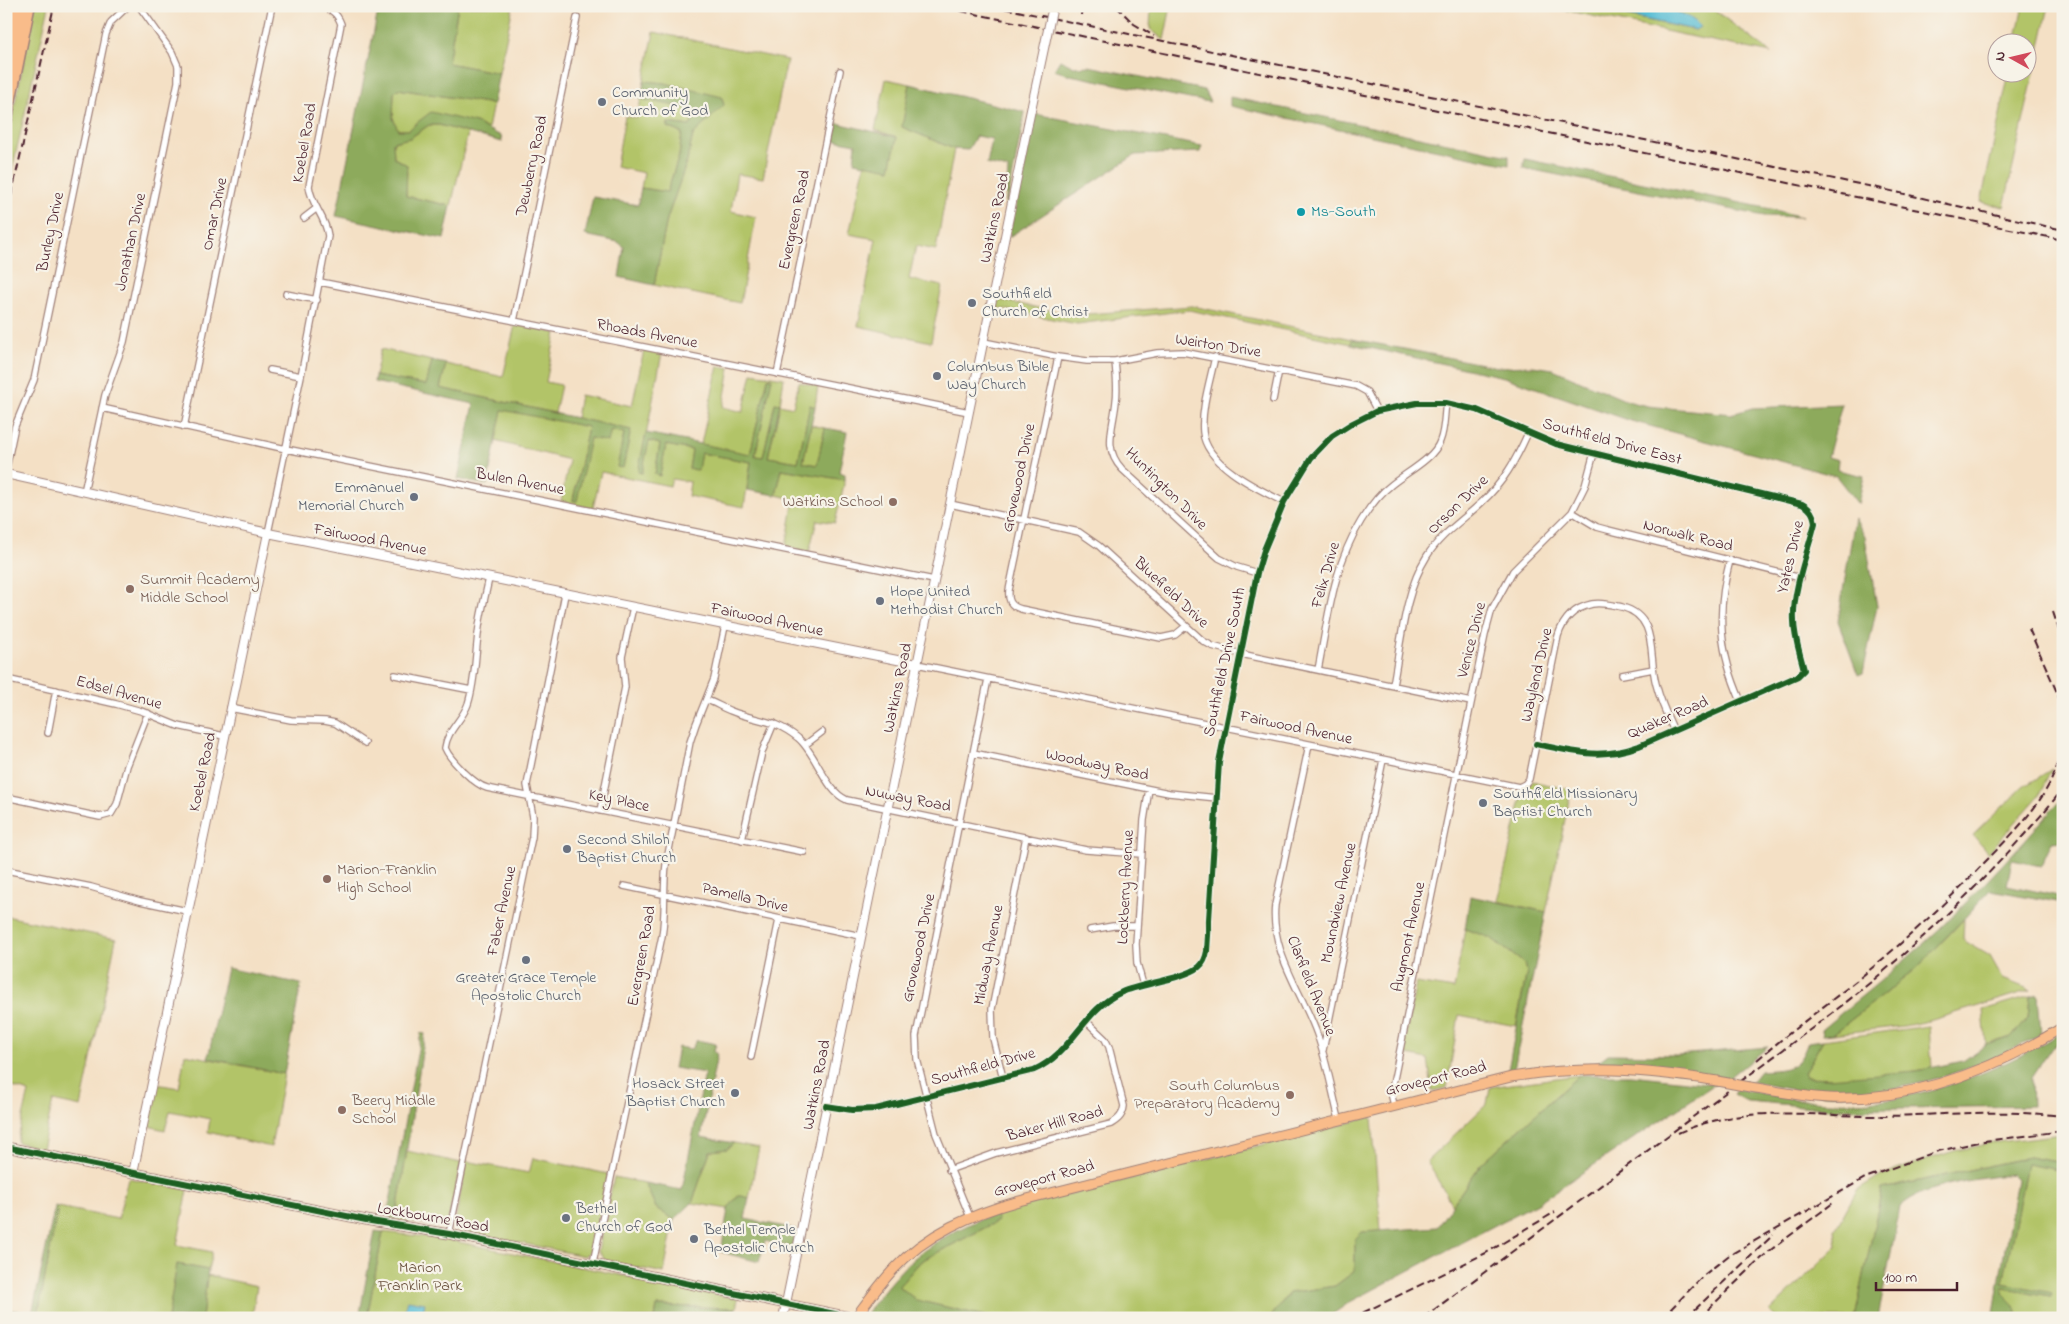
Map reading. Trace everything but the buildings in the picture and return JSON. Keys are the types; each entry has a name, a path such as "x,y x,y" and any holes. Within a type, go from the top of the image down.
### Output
{"highway":[{"path":"6,64 18,6"},
{"path":"6,120 29,6"}],"main road":[{"name":"Groveport Road","path":"854,1318 903,1260 927,1240 970,1216 1019,1200 1488,1082 1529,1074 1563,1071 1637,1070 1792,1094 1832,1098 1858,1097 1897,1093 1936,1084 1985,1067 2029,1047 2063,1027"},
{"name":"Lockbourne Road","path":"6,1147 372,1221 449,1234 854,1318"}],"street":[{"name":"Burley Drive","path":"6,469 15,426 34,380 106,34 111,22 128,6"},
{"name":"Jonathan Drive","path":"84,492 110,377 124,342 178,82 178,66 172,52 139,6"},
{"name":"Omar Drive","path":"184,427 272,6"},
{"name":"Koebel Road","path":"133,1173 286,450 317,300 328,236 327,226 310,195 310,177 341,24 338,16 332,10 319,6"},
{"name":"Watkins Road","path":"783,1318 1053,6"},
{"name":"Dewberry Road","path":"514,321 577,18"},
{"name":"Evergreen Road","path":"777,374 840,71"},
{"path":"304,218 317,208"},
{"name":"Rhoads Avenue","path":"320,282 969,412"},
{"path":"286,294 317,300"},
{"name":"Weirton Drive","path":"984,342 1087,361 1116,361 1167,352 1183,352 1215,357 1356,386 1367,392 1377,411"},
{"name":"Grovewood Drive","path":"1058,357 1009,590 1011,604 1021,609 1161,638 1176,635 1186,626"},
{"path":"1215,357 1203,420 1205,441 1219,462 1248,482 1284,502"},
{"name":"Huntington Drive","path":"1116,361 1116,402 1110,442 1114,460 1219,558 1237,567 1257,573"},
{"path":"270,370 301,376"},
{"path":"1273,400 1279,370"},
{"name":"Southfield Drive East","path":"1377,411 1417,403 1446,403 1477,410 1556,444 1802,504 1812,510"},
{"name":"Felix Drive","path":"1318,670 1335,582 1346,550 1362,520 1383,492 1430,456 1436,448 1443,432 1446,403"},
{"name":"Bulen Avenue","path":"102,408 286,450 934,580"},
{"name":"Southfield Drive South","path":"1203,964 1207,951 1219,762 1257,573 1264,550 1284,502 1301,472 1321,447 1346,427 1377,411"},
{"name":"Orson Drive","path":"1393,686 1409,599 1422,565 1448,532 1481,503 1502,481 1512,467 1528,433"},
{"name":"Venice Drive","path":"1456,775 1485,635 1498,596 1513,571 1572,512 1586,486 1594,453"},
{"name":"Fairwood Avenue","path":"6,474 268,533 1456,775 1513,786 1523,786"},
{"name":"Bluefield Drive","path":"950,504 1079,532 1090,539 1207,644 1241,654 1471,702"},
{"name":"Yates Drive","path":"1804,670 1795,634 1794,618 1801,578 1815,523 1812,510"},
{"name":"Norwalk Road","path":"1572,512 1597,527 1801,578"},
{"path":"1730,560 1721,603 1721,634 1727,665 1740,701"},
{"path":"395,675 471,690 476,664 479,626 489,578"},
{"name":"Faber Avenue","path":"449,1234 532,837 533,817 527,785 565,594"},
{"name":"Wayland Drive","path":"1523,786 1529,778 1558,636 1562,624 1569,616 1584,606 1596,603 1613,605 1633,611 1645,621 1653,669"},
{"path":"600,811 625,687 622,657 633,607"},
{"name":"Evergreen Road","path":"593,1264 662,936 665,918 666,865 690,742 714,679 725,626"},
{"path":"1622,675 1653,669 1660,699 1674,731"},
{"name":"Quaker Road","path":"1536,744 1580,754 1607,755 1634,748 1798,676 1804,670"},
{"name":"Edsel Avenue","path":"6,680 116,704 148,713 178,726 224,736"},
{"name":"Grovewood Drive","path":"970,1216 949,1170 936,1134 917,1059 916,1036 988,680"},
{"path":"48,733 56,690"},
{"name":"Key Place","path":"471,690 464,714 448,734 445,748 451,757 481,787 804,852"},
{"name":"Nuway Road","path":"707,700 732,712 774,723 789,732 805,745 837,794 847,800 1098,852 1141,854"},
{"path":"230,708 291,720 335,723 365,743"},
{"path":"6,798 100,816 111,814 117,804 127,766 148,713"},
{"path":"742,840 762,752 774,723"},
{"path":"805,745 822,732"},
{"name":"Clarfield Avenue","path":"1309,745 1276,905 1274,928 1280,951 1310,1016 1323,1052 1339,1119"},
{"name":"Woodway Road","path":"973,753 1149,789 1187,796 1217,798"},
{"name":"Moundview Avenue","path":"1323,1052 1383,760"},
{"name":"Augmont Avenue","path":"1394,1105 1391,1092 1456,775"},
{"name":"Lockberry Avenue","path":"1143,986 1136,953 1141,854 1149,789"},
{"name":"Midway Avenue","path":"1003,1078 993,1038 992,1009 1026,838"},
{"path":"6,870 91,887 140,901 187,911"},
{"name":"Pamella Drive","path":"624,886 861,936"},
{"path":"751,1057 779,920"},
{"path":"1090,930 1113,926 1137,926"},
{"name":"Southfield Drive","path":"826,1106 852,1110 876,1109 1034,1070 1061,1053 1092,1013 1112,997 1193,971 1203,964"},
{"name":"Baker Hill Road","path":"949,1170 996,1153 1111,1124 1119,1119 1124,1106 1109,1047 1106,1039 1086,1021"}],"green space":[{"path":"35,6 49,6 6,197 6,147"},
{"path":"379,6 458,6 448,63 499,73 493,104 398,89 394,93 393,118 398,130 409,130 431,112 476,123 501,136 502,142 439,125 429,125 410,138 393,142 394,158 407,165 406,196 451,206 444,239 336,216"},
{"path":"458,6 513,6 499,73 448,63"},
{"path":"1151,6 1171,6 1164,40 1150,29"},
{"path":"1544,6 1580,6 1695,30 1673,10 1654,6 1709,6 1771,53"},
{"path":"2023,6 2049,6 2036,64 2036,32 2017,32"},
{"path":"654,32 787,60 763,178 737,174 731,211 756,217 740,303 654,285 667,219 687,161 693,135 724,104 665,83 644,81"},
{"path":"1060,60 1074,67 1089,66 1204,90 1210,102 1070,75 1054,70"},
{"path":"886,79 910,84 902,127 954,149 936,250 916,246 909,279 942,286 931,342 858,326 876,239 849,234 865,163 890,168 897,137 875,130"},
{"path":"644,81 665,83 722,97 724,105 693,135 687,161 667,219 654,285 619,277 624,247 618,242 585,235 593,197 638,205 641,188 667,192 679,156 682,133 668,127 668,123 690,126 695,116 691,109 641,99"},
{"path":"2007,82 2032,82 2004,207 1981,202"},
{"path":"910,84 1025,112 1005,215 1008,169 987,164 992,139 976,136 968,150 954,149 902,127"},
{"path":"398,89 493,104 488,129 476,123 419,121 409,130 397,130 393,118 394,93"},
{"path":"1230,97 1509,156 1509,165 1230,106"},
{"path":"641,99 691,109 695,116 690,126 668,123 668,127 682,133 679,156 667,192 641,188 644,173 616,167 625,116 637,118"},
{"path":"1035,114 1202,146 1200,152 1135,155 1009,237"},
{"path":"837,123 897,137 890,169 854,162 856,144 834,140"},
{"path":"429,125 439,125 468,133 451,206 406,196 407,165 394,158 393,142 410,138"},
{"path":"1525,159 1802,217 1764,216 1523,168"},
{"path":"999,300 1074,315 1192,306 1352,339 1351,344 1189,310 1077,324 997,308"},
{"path":"515,325 556,333 546,382 561,385 555,413 440,388 446,364 503,377"},
{"path":"1352,339 1498,367 1533,366 1553,369 1627,401 1647,406 1732,414 1752,408 1842,404 1828,457 1838,460 1837,470 1864,476 1858,504 1836,476 1631,421 1504,377 1351,344"},
{"path":"381,349 432,361 426,385 375,376"},
{"path":"644,350 662,353 639,472 642,473 648,441 660,444 655,474 659,476 666,445 692,450 689,469 701,453 751,462 744,507 688,496 690,482 672,479 670,486 601,472 593,508 561,502 569,460 495,441 502,409 588,427 573,500 590,438 611,430 624,433 618,467 631,430 576,418 580,395 632,406"},
{"path":"432,361 446,364 440,388 631,430 623,468 617,467 624,433 611,430 608,442 590,438 577,501 573,501 588,427 502,410 487,485 458,479 474,404 374,382 375,376 426,385"},
{"path":"718,366 730,368 723,407 743,412 752,373 784,378 780,404 793,407 799,382 818,386 815,407 810,406 798,462 768,457 780,405 775,403 763,457 755,456 771,378 768,378 750,455 701,444"},
{"path":"768,378 772,378 755,456 763,457 775,403 780,404 768,457 798,462 810,405 815,407 803,462 817,465 825,428 847,432 839,472 845,474 845,480 782,469 776,495 747,490 751,462 701,453 698,470 689,469 692,450 666,445 660,476 655,474 660,444 649,441 642,473 638,472 646,433 750,454"},
{"path":"811,425 825,428 817,465 803,463"},
{"path":"782,469 845,480 835,523 817,520 809,552 786,547 794,499 776,495"},
{"path":"1855,518 1865,537 1877,606 1863,673 1858,675 1838,621"},
{"path":"2052,769 2038,797 1988,853 1973,835 2023,787"},
{"path":"1532,781 1571,790 1546,912 1498,901 1523,790"},
{"path":"2063,797 2063,841 2052,842 2041,866 2012,860 2007,885 2063,897 2063,903 1991,890 1916,969 1833,1034 1822,1035 1821,1030 1940,929"},
{"path":"1470,896 1546,912 1514,1069 1508,1070 1527,971 1525,964 1491,938 1465,929"},
{"path":"6,916 116,939 81,1107 53,1101 42,1149 17,1142 29,1092 6,1085"},
{"path":"1964,919 1963,940 1990,956 2003,979 2031,990 1929,1021 1904,1026 1833,1034 1916,969"},
{"path":"1465,929 1491,938 1525,964 1527,971 1516,1026 1459,1015 1447,1088 1432,1091 1428,1059 1402,1054 1416,983 1454,989"},
{"path":"227,968 301,984 284,1074 208,1058"},
{"path":"2038,994 2041,1035 1991,1059 1939,1078 1885,1090 1830,1094 1800,1091 1751,1082 1760,1071 1778,1070 1791,1066 1800,1058 1808,1042 1823,1040 1804,1073 1806,1077 1828,1078 1916,1071 1963,1061 1986,1045 2011,1037 2028,1018 2030,996"},
{"path":"2030,996 2028,1018 2011,1037 1986,1045 1983,1010"},
{"path":"1929,1026 1932,1068 1885,1075 1853,1077 1806,1077 1804,1073 1823,1040"},
{"path":"2063,1031 2063,1040 2051,1048 2031,1078 2032,1106 1834,1109 1747,1101 1733,1094 1737,1089 1782,1097 1828,1102 1859,1102 1889,1099 1920,1093 1980,1074 2037,1047"},
{"path":"421,1033 425,1034 396,1219 387,1218"},
{"path":"697,1040 716,1044 714,1051 717,1055 701,1137 734,1143 727,1149 710,1151 692,1203 674,1220 656,1208 645,1183 682,1190 705,1073 674,1068 678,1047 691,1049"},
{"path":"1768,1047 1729,1078 1658,1068 1595,1064 1608,1054 1677,1055"},
{"path":"185,1054 284,1074 271,1147 208,1132 210,1119 170,1111 165,1130 148,1126 156,1084 179,1088"},
{"path":"1579,1075 1481,1164 1452,1205 1427,1161 1487,1104 1490,1087"},
{"path":"1579,1075 1630,1075 1715,1084 1537,1203 1350,1302 1327,1318 1270,1318 1289,1293 1335,1286 1355,1271 1355,1239 1362,1232 1437,1227 1481,1164"},
{"path":"1372,1117 1381,1231 1362,1232 1355,1239 1355,1271 1335,1286 1289,1293 1270,1318 993,1318 916,1300 899,1286 921,1261 998,1221 995,1213"},
{"path":"2063,1134 2063,1163 2029,1157 1882,1189 1855,1318 1777,1318 1770,1311 1837,1246 1835,1230 1857,1190 1881,1175 1954,1151 1998,1142"},
{"path":"734,1143 759,1148 749,1198 738,1196 728,1209 692,1203 710,1151 727,1149"},
{"path":"407,1151 461,1163 448,1220 440,1227 396,1219"},
{"path":"2029,1157 2063,1163 2063,1171 2027,1164 2003,1283 2053,1293 2052,1296 2004,1288 2003,1294 2016,1307 2018,1318 1993,1318 2017,1179 2012,1174 1937,1188 1910,1199 1900,1207 1878,1318 1855,1318 1882,1189"},
{"path":"533,1158 608,1174 592,1251 584,1256 463,1231 455,1223 466,1161 529,1173"},
{"path":"2027,1163 2063,1171 2063,1318 2018,1318 2016,1307 2003,1294 2003,1288 2051,1296 2003,1283"},
{"path":"614,1177 645,1183 656,1208 674,1220 664,1273 606,1261 598,1251"},
{"path":"128,1178 188,1190 177,1245 212,1252 208,1270 177,1264 168,1318 58,1318 38,1314 58,1207 118,1219"},
{"path":"738,1195 749,1198 745,1219 796,1229 792,1247 765,1241 759,1262 721,1252 728,1209"},
{"path":"55,1206 58,1207 38,1314 58,1318 24,1318 6,1314 6,1309 32,1314"},
{"path":"995,1213 998,1221 921,1261 899,1286 916,1300 993,1318 867,1318 867,1312 906,1265 942,1239"},
{"path":"375,1231 383,1232 367,1318 359,1318"},
{"name":"Marion Franklin Park","path":"383,1232 444,1239 738,1299 736,1308 657,1306 655,1318 367,1318"},
{"path":"177,1264 208,1270 202,1318 168,1318"},
{"path":"207,1275 257,1286 252,1318 202,1318"},
{"path":"657,1306 736,1308 734,1318 655,1318"}],"water":[{"path":"1580,6 1645,6 1662,8 1691,18 1700,27 1695,30"},
{"path":"407,1300 425,1303 422,1318 403,1318"}],"railway":[{"path":"6,219 54,6"},
{"path":"937,6 2063,240"},
{"path":"993,6 1878,188 2063,230"},
{"path":"1081,15 1082,6"},
{"path":"1116,6 1134,24 1154,36"},
{"path":"2053,612 2062,639 2063,709"},
{"path":"2029,629 2056,690 2063,720"},
{"path":"1757,1060 1893,950 1939,908 1997,850 2022,823 2044,793 2059,760 2063,742"},
{"path":"1423,1318 1863,989 1924,936 1982,880 2063,789"},
{"path":"1678,1133 1703,1124 1754,1115 1884,1116 2019,1113 2063,1116"},
{"path":"1662,1318 1704,1275 1728,1256 1865,1178 1938,1151 1984,1141 2063,1131"},
{"path":"1699,1318 1768,1252 1833,1203"},
{"path":"1352,1318 1486,1253 1555,1212"},
{"path":"1686,1318 1773,1235"}],"cycle path":[{"path":"826,1106 852,1110 876,1109 1034,1070 1059,1053 1097,1009 1109,1000 1130,989 1174,978 1193,971 1202,964 1207,951 1219,762 1257,573 1264,550 1284,502 1311,458 1332,436 1351,424 1377,411 1417,403 1446,403 1477,410 1556,444 1802,504 1813,514 1815,523 1795,597 1795,633 1804,670 1798,676 1639,746 1625,750 1600,754 1563,750 1536,744"},
{"path":"6,1147 371,1221 449,1234 854,1318"}],"place":[{"name":"Community Church of God","path":"602,102"},
{"name":"Ms-South","path":"1301,212"},
{"name":"Southfield Church of Christ","path":"972,303"},
{"name":"Columbus Bible Way Church","path":"937,376"},
{"name":"Emmanuel Memorial Church","path":"414,497"},
{"name":"Watkins School","path":"893,502"},
{"name":"Summit Academy Middle School","path":"130,589"},
{"name":"Hope United Methodist Church","path":"880,601"},
{"name":"Southfield Missionary Baptist Church","path":"1483,803"},
{"name":"Second Shiloh Baptist Church","path":"567,849"},
{"name":"Marion-Franklin High School","path":"327,879"},
{"name":"Greater Grace Temple Apostolic Church","path":"526,960"},
{"name":"Hosack Street Baptist Church","path":"735,1093"},
{"name":"South Columbus Preparatory Academy","path":"1290,1095"},
{"name":"Beery Middle School","path":"342,1110"},
{"name":"Bethel Church of God","path":"566,1218"},
{"name":"Bethel Temple Apostolic Church","path":"694,1239"}]}
